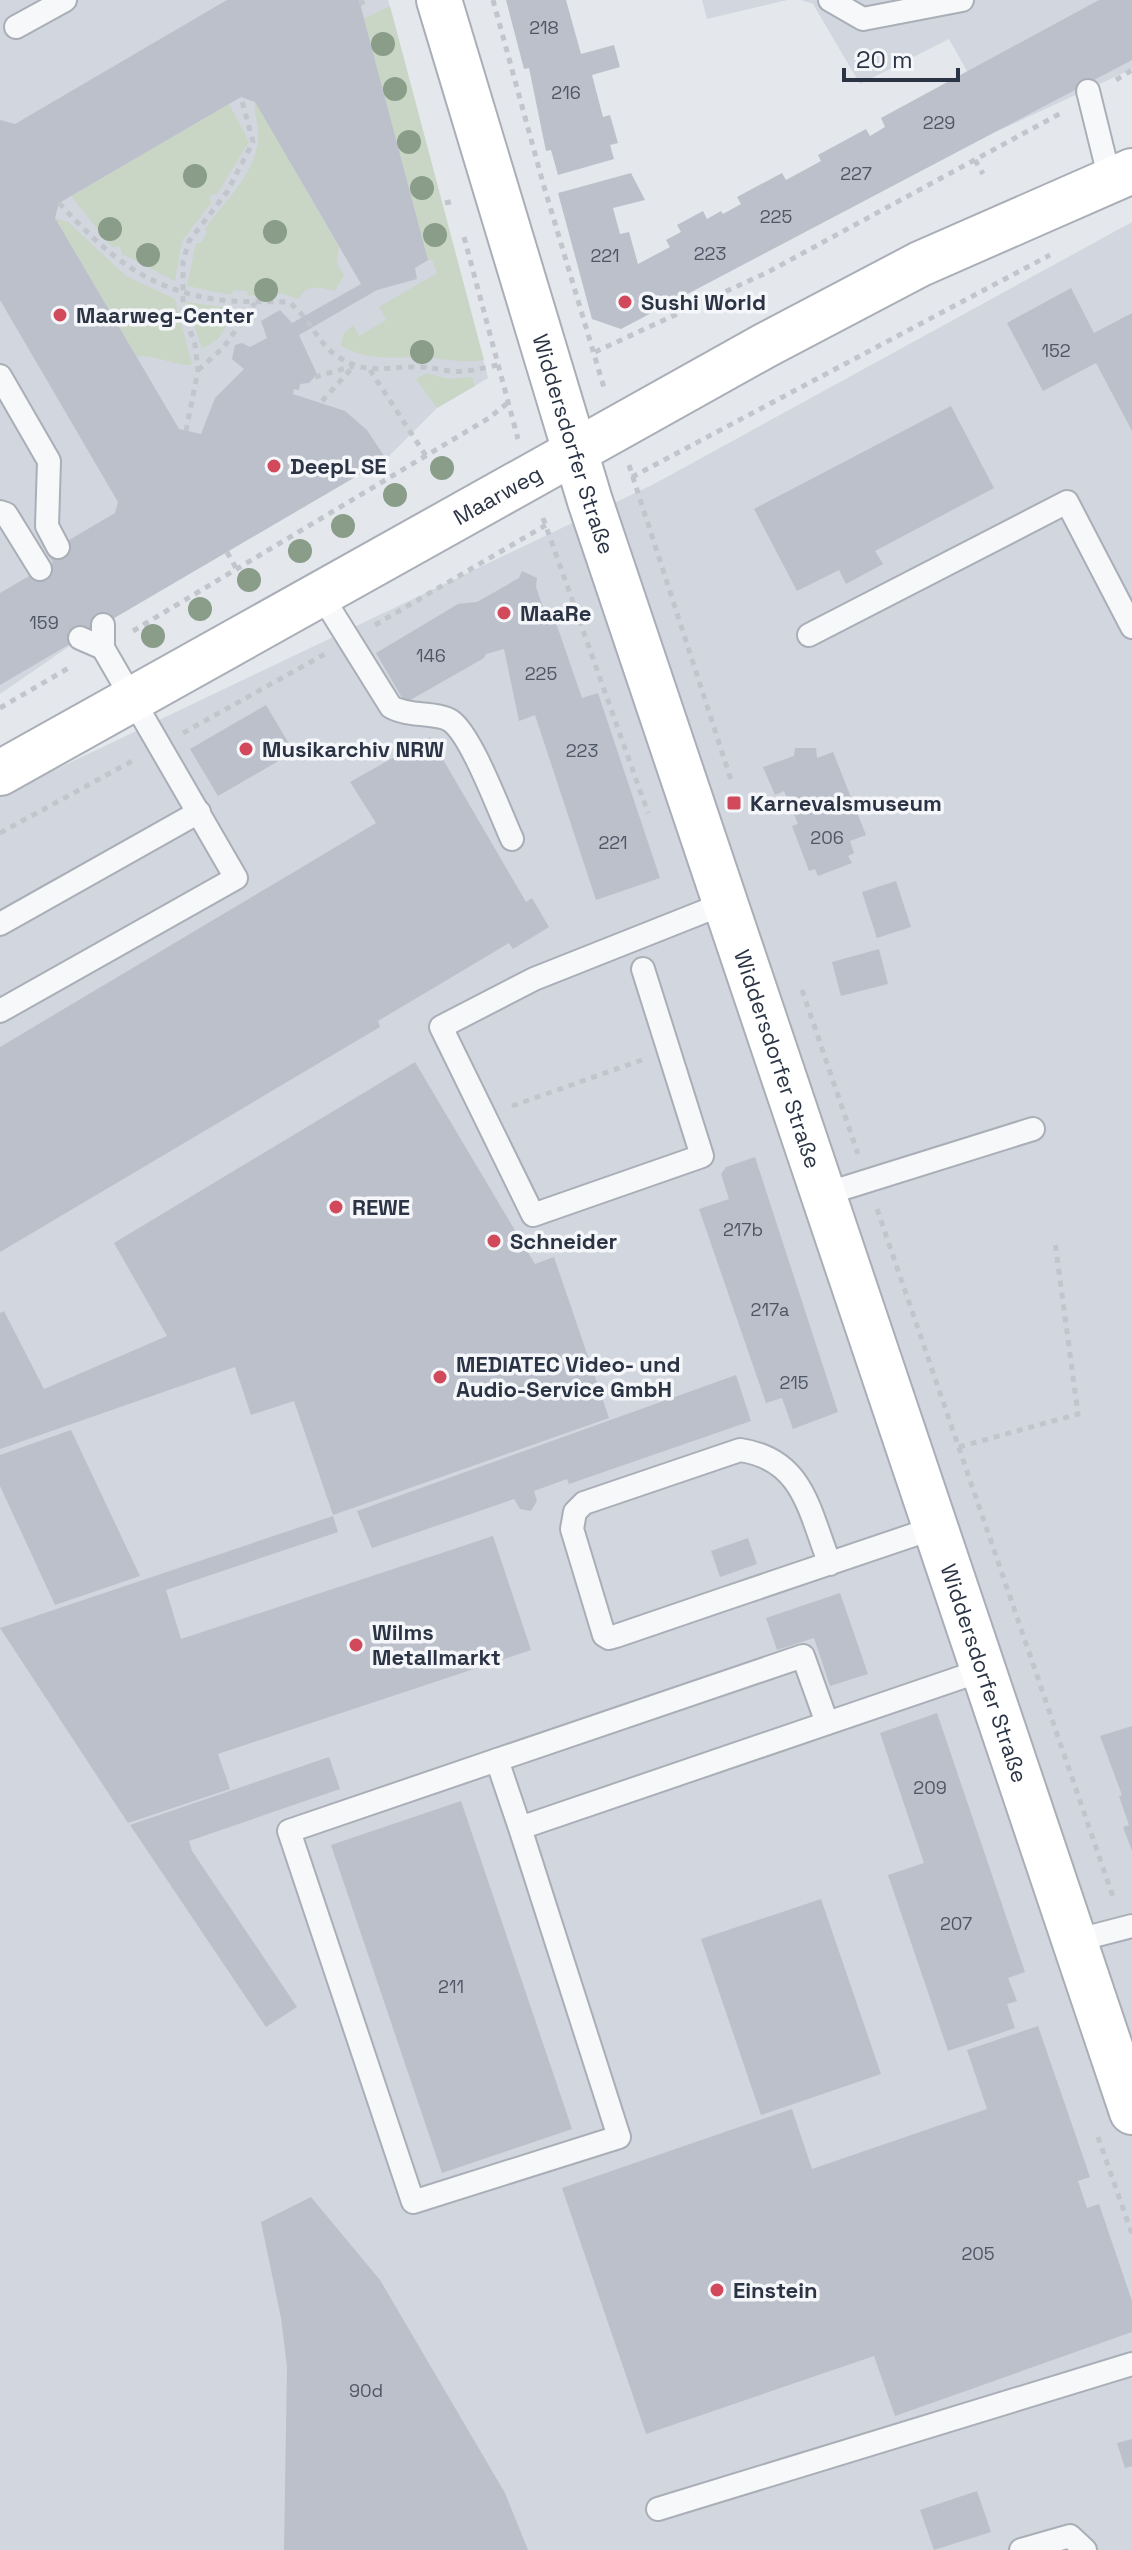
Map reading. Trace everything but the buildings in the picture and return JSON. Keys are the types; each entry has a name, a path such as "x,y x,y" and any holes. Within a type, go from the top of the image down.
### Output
{"main road":[{"name":"Widdersdorfer Straße","path":"439,0 590,501 723,904 1132,2112"},
{"name":"Maarweg","path":"0,773 766,345 920,264 1121,175"}],"lane":[{"path":"16,27 65,0"},
{"path":"830,0 863,19 962,0"},
{"path":"1088,91 1121,175"},
{"path":"0,376 49,461 47,526 58,547"},
{"path":"809,635 1067,502 1132,627"},
{"path":"0,512 6,514 40,569"},
{"path":"320,593 347,641 391,707 403,714 449,719 463,733 512,839"},
{"path":"0,1011 236,878 162,744 103,648 103,625"},
{"path":"80,638 103,648"},
{"path":"0,924 199,812"},
{"path":"643,969 702,1156 533,1215 441,1027 534,979 723,904"},
{"path":"822,1195 1033,1129"},
{"path":"830,1564 793,1473 763,1453 740,1450 584,1503 575,1512 572,1529 604,1635 609,1638 830,1564 934,1528"},
{"path":"497,1760 619,2137 413,2202 289,1831 497,1760 803,1656 827,1723"},
{"path":"520,1828 983,1670"},
{"path":"1074,1941 1128,1928"},
{"path":"658,2509 1132,2364"},
{"path":"1021,2550 1070,2536 1085,2550"}],"path":[{"path":"359,4 367,0"},
{"path":"493,0 543,183 617,431 734,787"},
{"path":"186,431 198,370 181,292 183,261 189,241 227,192 253,142 253,131 241,97"},
{"path":"975,160 983,174"},
{"path":"445,203 454,201"},
{"path":"59,203 127,268 160,286 215,299 288,302 297,307 314,334 335,355 354,366 370,370 414,367 465,371 498,365"},
{"path":"0,833 347,641 633,477 1063,249"},
{"path":"198,370 223,348 256,302"},
{"path":"315,377 354,366"},
{"path":"322,401 354,366"},
{"path":"370,370 426,456"},
{"path":"227,552 237,569"},
{"path":"797,977 1128,1928"},
{"path":"485,1116 669,1051"},
{"path":"959,1447 1078,1414 1055,1242"}],"shaded area":[{"path":"0,0 388,0 488,378 437,408 386,459 93,630 0,694"},
{"path":"702,0 787,0 707,19"},
{"path":"801,0 1132,0 1132,69 1000,130 949,39 860,84 813,4"},
{"path":"1132,222 1132,2550 0,2550 0,796 654,484"}],"green space":[{"path":"390,6 484,360 380,357 341,346 343,335 353,325 359,336 386,320 379,307 437,273 432,260 428,260 364,19"},
{"path":"255,102 339,247 337,264 344,275 335,291 310,288 298,299 281,293 248,296 247,291 234,290 231,295 187,286 196,243 201,243 207,232 205,229 252,164 258,134"},
{"path":"229,104 249,142 217,194 210,195 211,203 182,241 175,281 122,254 120,246 112,247 71,196"},
{"path":"55,218 68,222 126,276 175,299 192,365 137,357"},
{"path":"186,302 236,309 219,338 202,349"},
{"path":"426,373 449,379 472,377 475,386 437,408 416,379"}],"place":[{"name":"Sushi World","path":"625,302"},
{"name":"Maarweg-Center","path":"60,315"},
{"name":"DeepL SE","path":"274,466"},
{"name":"MaaRe","path":"504,613"},
{"name":"Musikarchiv NRW","path":"246,749"},
{"name":"Karnevalsmuseum","path":"734,803"},
{"name":"REWE","path":"336,1207"},
{"name":"Schneider","path":"494,1241"},
{"name":"MEDIATEC Video- und Audio-Service GmbH","path":"440,1377"},
{"name":"Wilms Metallmarkt","path":"356,1645"},
{"name":"Einstein","path":"717,2290"}]}
